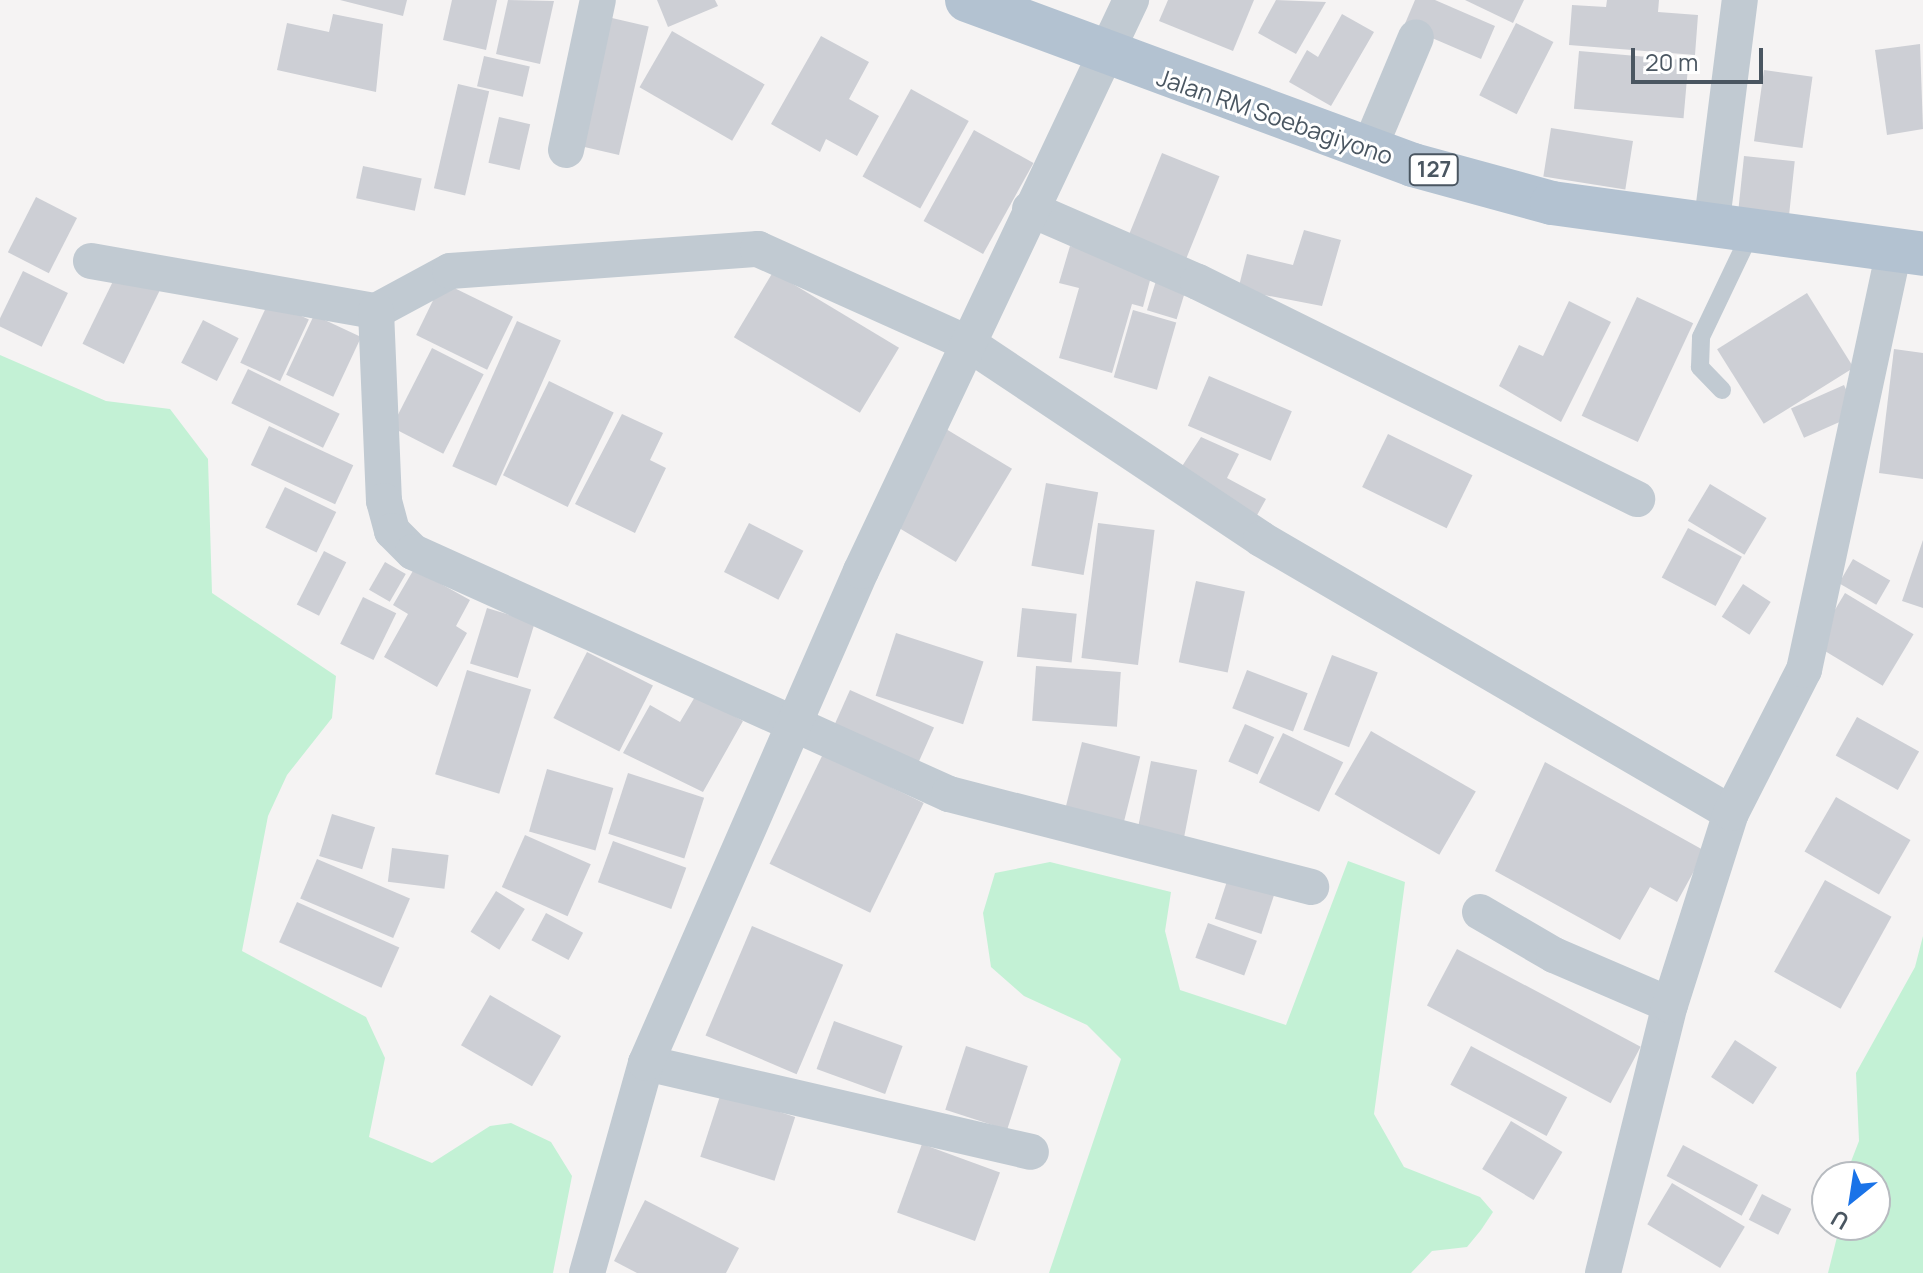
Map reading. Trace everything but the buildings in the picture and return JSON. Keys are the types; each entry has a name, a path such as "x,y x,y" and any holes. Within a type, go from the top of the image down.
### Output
{"main road":[{"name":"Jalan RM Soebagiyono","path":"967,0 1103,54 1369,149 1552,203 1908,252"}],"street":[{"path":"566,150 598,0"},
{"path":"587,1273 646,1063 794,724 1030,209 1131,0"},
{"path":"1731,230 1740,0"},
{"path":"1369,149 1416,37"},
{"path":"1030,209 1198,282 1637,499"},
{"path":"91,261 376,311 450,271 592,267 758,249 969,344 1261,539 1731,813"},
{"path":"1603,1273 1670,1005 1731,813 1804,670 1908,252"},
{"path":"376,311 384,501 392,531 413,552 949,794 1311,887"},
{"path":"1480,912 1554,955 1670,1005"},
{"path":"646,1063 1031,1152"}],"lane":[{"path":"1722,390 1700,367 1701,337 1731,230"}],"green space":[{"path":"0,355 106,401 170,409 208,459 212,593 336,676 332,718 287,775 268,816 242,951 366,1017 385,1058 369,1137 432,1163 490,1126 511,1123 551,1142 572,1176 553,1273 0,1273"},
{"path":"1348,861 1405,882 1374,1114 1404,1167 1480,1197 1493,1212 1481,1230 1467,1247 1432,1251 1411,1273 1049,1273 1121,1059 1087,1025 1024,996 991,967 983,913 995,873 1050,862 1171,892 1165,931 1180,990 1286,1025"},
{"path":"1923,936 1923,1273 1828,1273 1836,1241 1891,1241 1891,1161 1851,1161 1859,1141 1856,1073 1915,967"}]}
